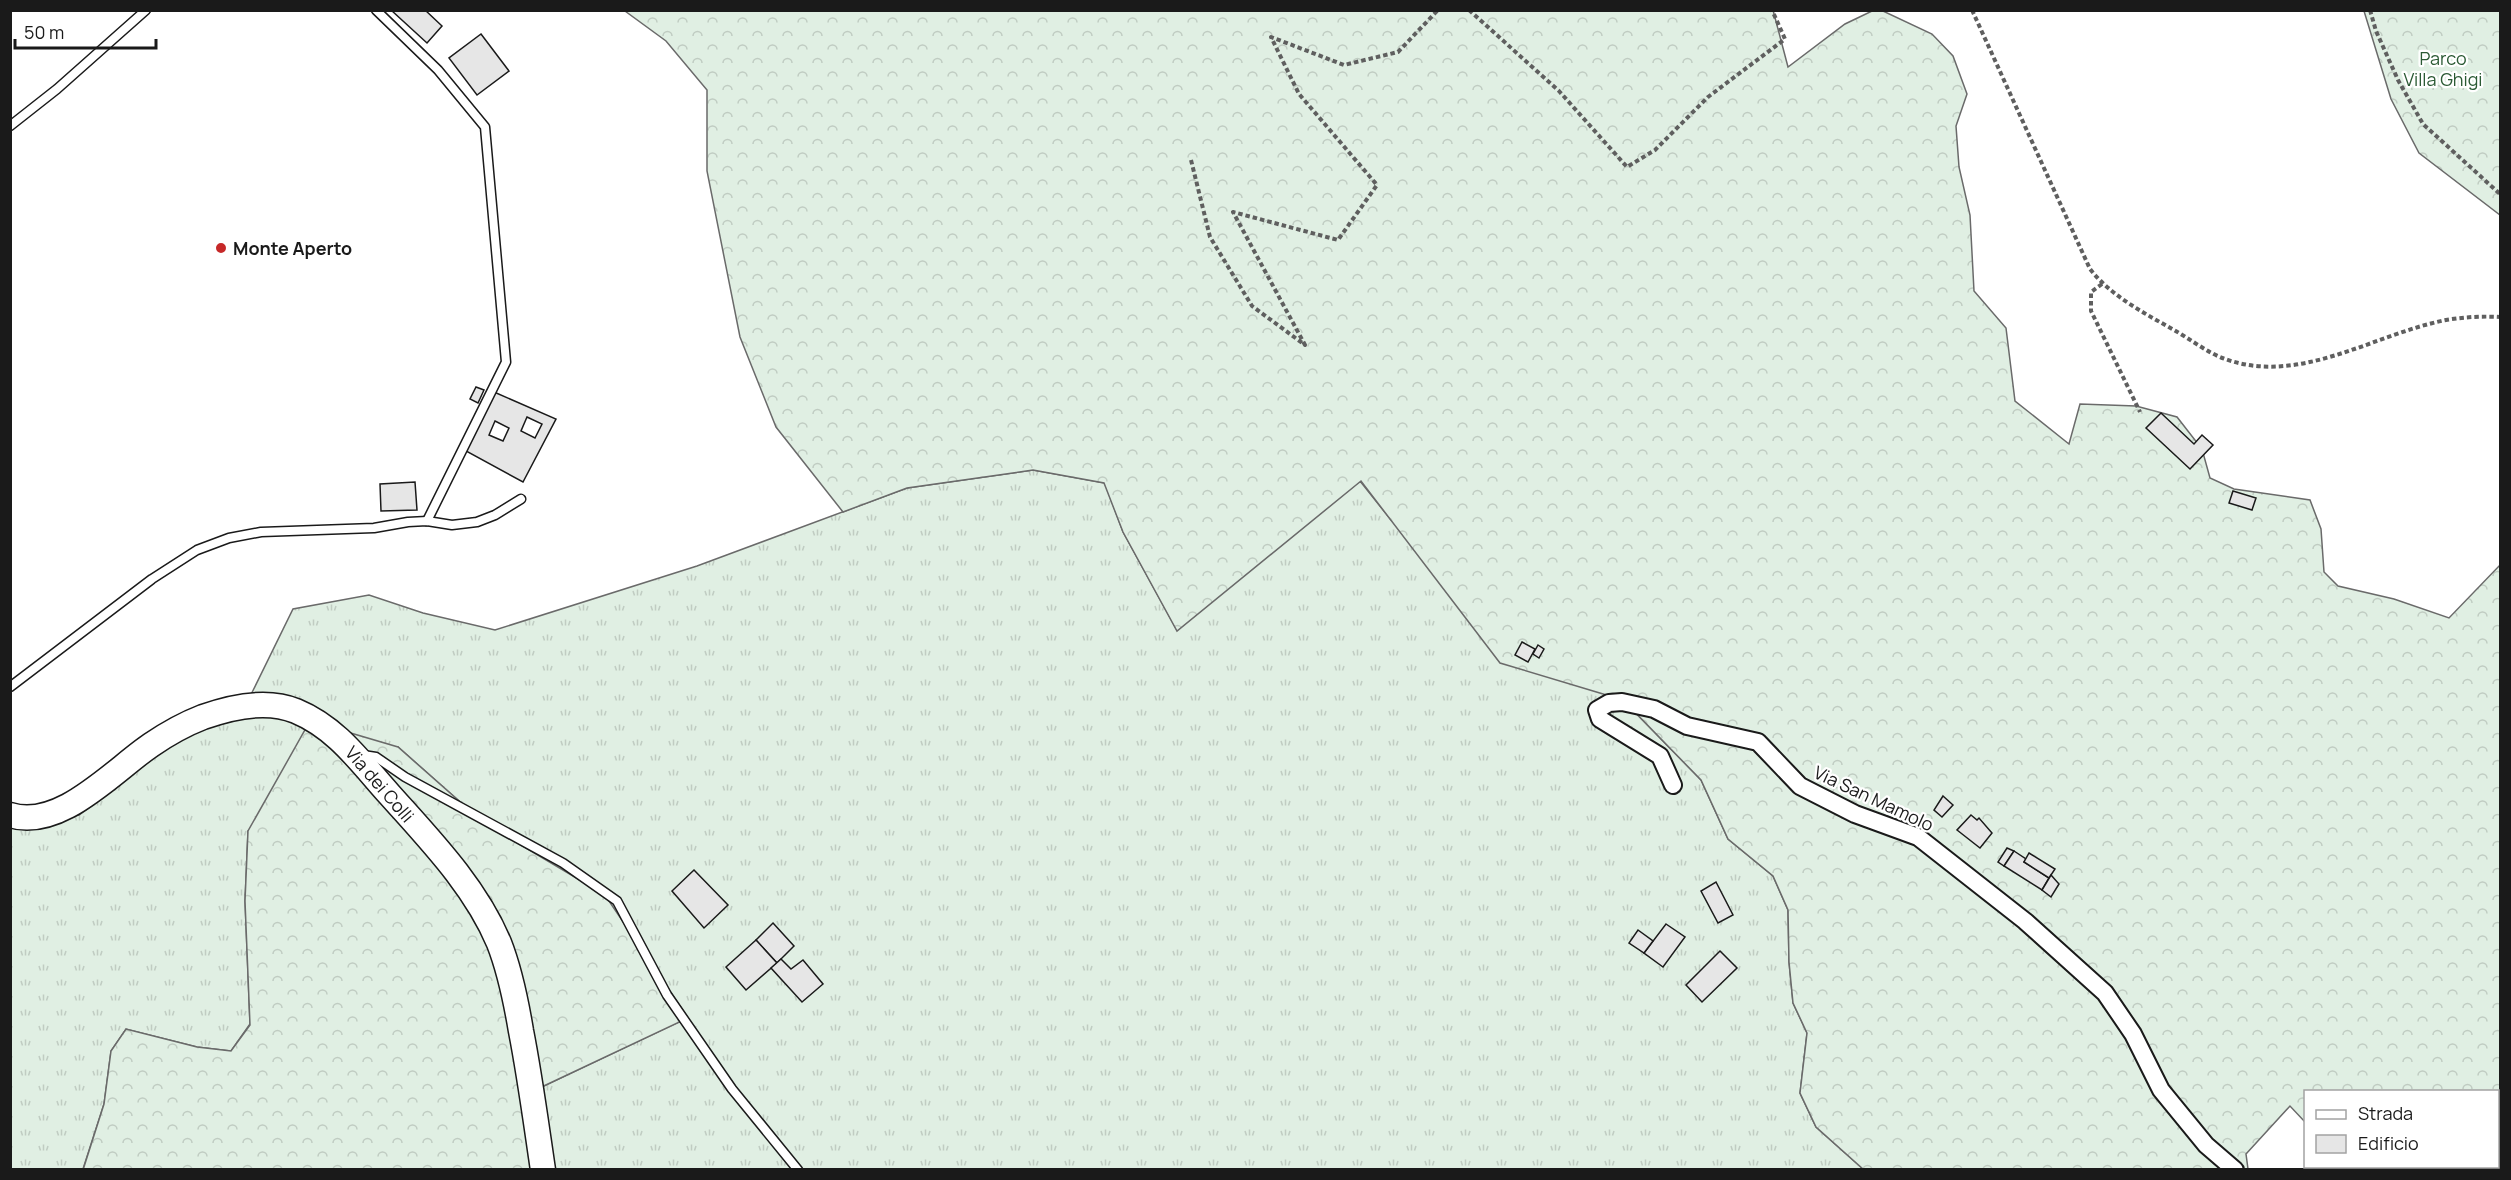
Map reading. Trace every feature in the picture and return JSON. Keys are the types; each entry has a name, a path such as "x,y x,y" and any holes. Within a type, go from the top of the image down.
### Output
{"main road":[{"name":"Via dei Colli","path":"10,815 38,817 60,810 82,797 151,745 177,729 204,717 233,709 266,704 294,710 319,723 342,740 354,753 454,870 485,915 499,944 517,1006 543,1170"}],"street":[{"name":"Via San Mamolo","path":"1672,785 1660,756 1600,719 1597,710 1609,703 1622,702 1654,709 1687,726 1758,742 1800,786 1855,814 1918,837 2025,921 2105,993 2133,1034 2161,1090 2206,1146 2235,1170"}],"lane":[{"path":"10,126 57,89 146,10"},
{"path":"376,10 438,70 485,127 506,362 427,522"},
{"path":"10,687 152,579 198,550 229,538 261,532 374,528 427,522 452,525 477,522 495,515 520,499"},
{"path":"354,753 376,757 405,777 563,863 617,900 667,995 732,1089 798,1170"}],"path":[{"path":"1191,160 1210,237 1252,306 1305,345 1233,212 1338,240 1377,185 1299,94 1271,37 1344,66 1398,52 1438,10"},
{"path":"1469,10 1559,91 1627,167 1655,150 1708,97 1785,39 1772,10"},
{"path":"1972,10 2090,269 2102,284 2155,319 2224,359 2254,366 2305,363 2361,348 2445,320 2500,316"},
{"path":"2370,10 2376,31 2398,80 2422,124 2500,194"},
{"path":"2102,284 2091,292 2091,311 2140,412"}],"green space":[{"path":"1773,10 1788,67 1845,24 1872,11 1883,11 1932,34 1953,56 1967,94 1956,126 1959,167 1970,215 1974,291 2006,328 2015,401 2069,444 2080,404 2136,406 2177,417 2202,449 2210,478 2234,489 2310,500 2321,529 2324,572 2338,586 2394,599 2449,618 2500,565 2500,1169 2351,1170 2349,1168 2499,1168 2499,1090 2304,1090 2304,1121 2290,1106 2246,1154 2248,1169 1863,1169 1816,1127 1800,1093 1807,1033 1793,1003 1788,910 1773,876 1728,839 1701,780 1623,700 1500,663 1361,481 1177,631 1123,532 1104,483 1033,470 907,488 843,512 776,427 740,337 707,171 707,90 666,41 625,11"},
{"name":"Parco Villa Ghigi","path":"2364,11 2500,11 2500,215 2419,153 2391,99"},
{"path":"1033,470 1105,483 1123,532 1177,630 1360,481 1391,520 1623,700 1701,780 1728,839 1773,876 1788,910 1793,1003 1807,1033 1800,1093 1816,1127 1863,1169 544,1169 531,1092 687,1018 484,823 398,747 248,831 245,901 250,1024 231,1051 197,1047 126,1029 111,1051 104,1104 83,1169 11,1170 11,819 48,822 79,815 116,788 174,737 239,719 293,609 369,595 423,613 495,630 697,566 907,488"},
{"path":"310,721 398,747 484,823 605,895 688,1018 531,1092 544,1169 83,1170 104,1104 111,1051 126,1029 197,1047 231,1051 250,1025 245,901 248,831"}],"building":[{"path":"391,10 425,10 442,26 427,43"},
{"path":"481,34 509,71 477,95 449,58"},
{"path":"476,387 484,390 478,403 470,399"},
{"path":"494,392 556,419 523,482 466,451","holes":["527,417 542,424 535,438 521,431","495,421 509,428 503,441 489,435"]},
{"path":"2161,413 2194,444 2202,435 2213,445 2190,469 2146,428"},
{"path":"415,482 417,510 381,511 380,484"},
{"path":"2233,491 2256,498 2252,510 2229,503"},
{"path":"1522,642 1535,649 1528,662 1515,655"},
{"path":"1538,645 1544,649 1539,658 1533,654"},
{"path":"1943,796 1953,805 1942,817 1934,810"},
{"path":"1971,815 1977,820 1979,818 1992,833 1980,848 1957,830"},
{"path":"2007,848 2014,851 2004,866 1998,862"},
{"path":"2014,851 2026,859 2024,862 2049,878 2042,890 2004,866"},
{"path":"2029,853 2055,869 2049,878 2024,862"},
{"path":"694,870 728,905 704,928 672,891"},
{"path":"2051,875 2059,884 2051,897 2042,890"},
{"path":"1716,882 1733,915 1718,923 1701,891"},
{"path":"773,923 794,946 777,963 756,940"},
{"path":"1666,924 1685,937 1663,967 1644,953"},
{"path":"1638,930 1653,941 1644,953 1629,943"},
{"path":"756,940 777,963 746,990 726,967"},
{"path":"1720,951 1737,968 1702,1002 1686,985"},
{"path":"781,959 791,969 803,960 823,984 802,1002 771,968"}],"place":[{"name":"Monte Aperto","path":"221,248"}]}
